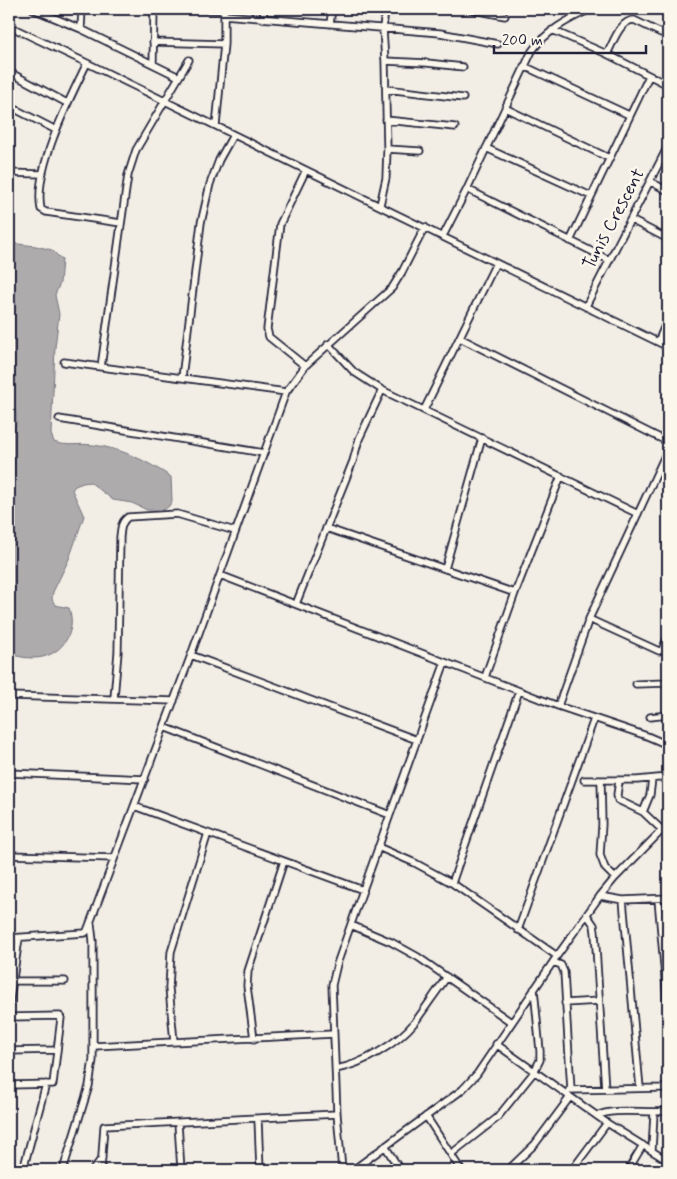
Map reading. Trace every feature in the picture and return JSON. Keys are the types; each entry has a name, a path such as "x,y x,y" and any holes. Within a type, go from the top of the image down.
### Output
{"street":[{"path":"33,9 81,29 179,77"},
{"path":"81,29 82,9"},
{"path":"153,64 154,9"},
{"path":"173,9 224,11 263,19 440,33 498,44"},
{"path":"263,19 264,9"},
{"path":"330,24 332,9"},
{"path":"380,205 386,178 387,149 384,9"},
{"path":"469,9 506,16"},
{"path":"572,9 576,16"},
{"path":"443,236 524,66 537,44 552,30 591,9"},
{"path":"216,126 224,44 224,11"},
{"path":"606,54 624,23 629,20 634,20 661,33 668,33"},
{"path":"9,26 380,205 668,347"},
{"path":"552,30 668,85"},
{"path":"153,42 224,44"},
{"path":"101,368 128,175 136,150 189,60"},
{"path":"385,61 462,67"},
{"path":"87,63 56,130 42,174 41,209 46,212 121,224"},
{"path":"524,66 629,115"},
{"path":"9,72 67,103"},
{"path":"570,240 649,76"},
{"path":"386,89 463,98"},
{"path":"9,132 10,106 56,130"},
{"path":"505,108 609,158"},
{"path":"386,120 455,127"},
{"path":"182,378 201,223 210,184 219,160 232,135"},
{"name":"Tunis Crescent","path":"586,306 668,146"},
{"path":"486,148 591,196"},
{"path":"387,149 420,151"},
{"path":"305,366 269,337 268,329 280,224 306,170"},
{"path":"9,173 42,174"},
{"path":"650,182 668,191"},
{"path":"467,189 609,260"},
{"path":"631,220 666,238"},
{"path":"9,938 85,932 91,924 286,392 305,366 392,288 425,228"},
{"path":"424,410 496,263"},
{"path":"658,342 668,318"},
{"path":"460,338 668,442"},
{"path":"328,344 354,372 382,390 638,514"},
{"path":"64,362 286,392"},
{"path":"296,604 353,461 359,439 382,390"},
{"path":"59,419 264,452"},
{"path":"445,569 482,438"},
{"path":"558,706 589,618 668,450"},
{"path":"485,678 515,593 561,476"},
{"path":"114,698 118,652 120,537 124,520 128,518 177,514 236,531"},
{"path":"326,528 515,593"},
{"path":"220,575 558,706 668,745"},
{"path":"589,618 659,651 662,650 668,637"},
{"path":"191,655 417,740"},
{"path":"342,1170 337,1114 332,985 337,964 445,662"},
{"path":"636,684 668,683"},
{"path":"452,883 519,691"},
{"path":"9,696 174,701"},
{"path":"650,717 668,715"},
{"path":"518,930 594,719"},
{"path":"164,728 390,815"},
{"path":"9,774 145,779"},
{"path":"584,780 619,781 668,777"},
{"path":"643,812 650,795 652,779"},
{"path":"601,781 602,824 600,855 605,868 615,878"},
{"path":"619,781 618,800 643,812 665,831"},
{"path":"134,806 363,890"},
{"path":"353,1170 462,1090 477,1074 511,1022 600,896 615,878 665,831 668,824"},
{"path":"174,1042 170,988 172,952 208,834"},
{"path":"378,847 415,863 452,883 518,930 561,965 571,1090"},
{"path":"9,854 114,858"},
{"path":"254,1039 248,971 284,861"},
{"path":"600,896 623,900 668,898"},
{"path":"658,899 668,1011"},
{"path":"623,900 640,1088"},
{"path":"587,915 594,925 595,932 606,1089"},
{"path":"63,1170 89,1086 94,1046 93,941 91,924"},
{"path":"351,925 391,942 418,957 511,1022"},
{"path":"9,1006 10,988 13,981 19,938"},
{"path":"336,1069 351,1066 362,1061 387,1046 407,1030 447,977"},
{"path":"13,981 65,981"},
{"path":"451,1154 497,1118 534,1072 540,1060 540,1051 534,989"},
{"path":"565,1003 599,1001"},
{"path":"9,1017 61,1017 53,1083 9,1085"},
{"path":"94,1046 334,1034"},
{"path":"496,1044 607,1123 668,1158"},
{"path":"9,1051 57,1050"},
{"path":"560,1090 663,1088 668,1086 668,1063"},
{"path":"23,1170 46,1084"},
{"path":"513,1169 535,1144 570,1097"},
{"path":"597,1116 604,1112 641,1111 654,1113 668,1111"},
{"path":"652,1150 654,1113"},
{"path":"102,1170 104,1126 337,1114"},
{"path":"426,1116 461,1170"},
{"path":"258,1119 260,1170"},
{"path":"178,1123 182,1170"},
{"path":"572,1170 607,1123"},
{"path":"628,1170 643,1145"},
{"path":"385,1146 400,1170"},
{"path":"93,1170 102,1158"}],"shaded area":[{"path":"9,243 52,250 62,260 60,283 55,295 59,314 55,348 51,434 54,442 93,445 114,449 143,461 171,477 172,501 164,510 147,510 132,503 113,500 90,482 75,486 72,490 84,516 69,559 53,592 52,599 55,605 69,608 71,626 69,635 64,643 51,654 32,658 9,654 9,431 14,431 16,417 15,407 9,393 9,331 13,326 13,317 9,310"}]}
